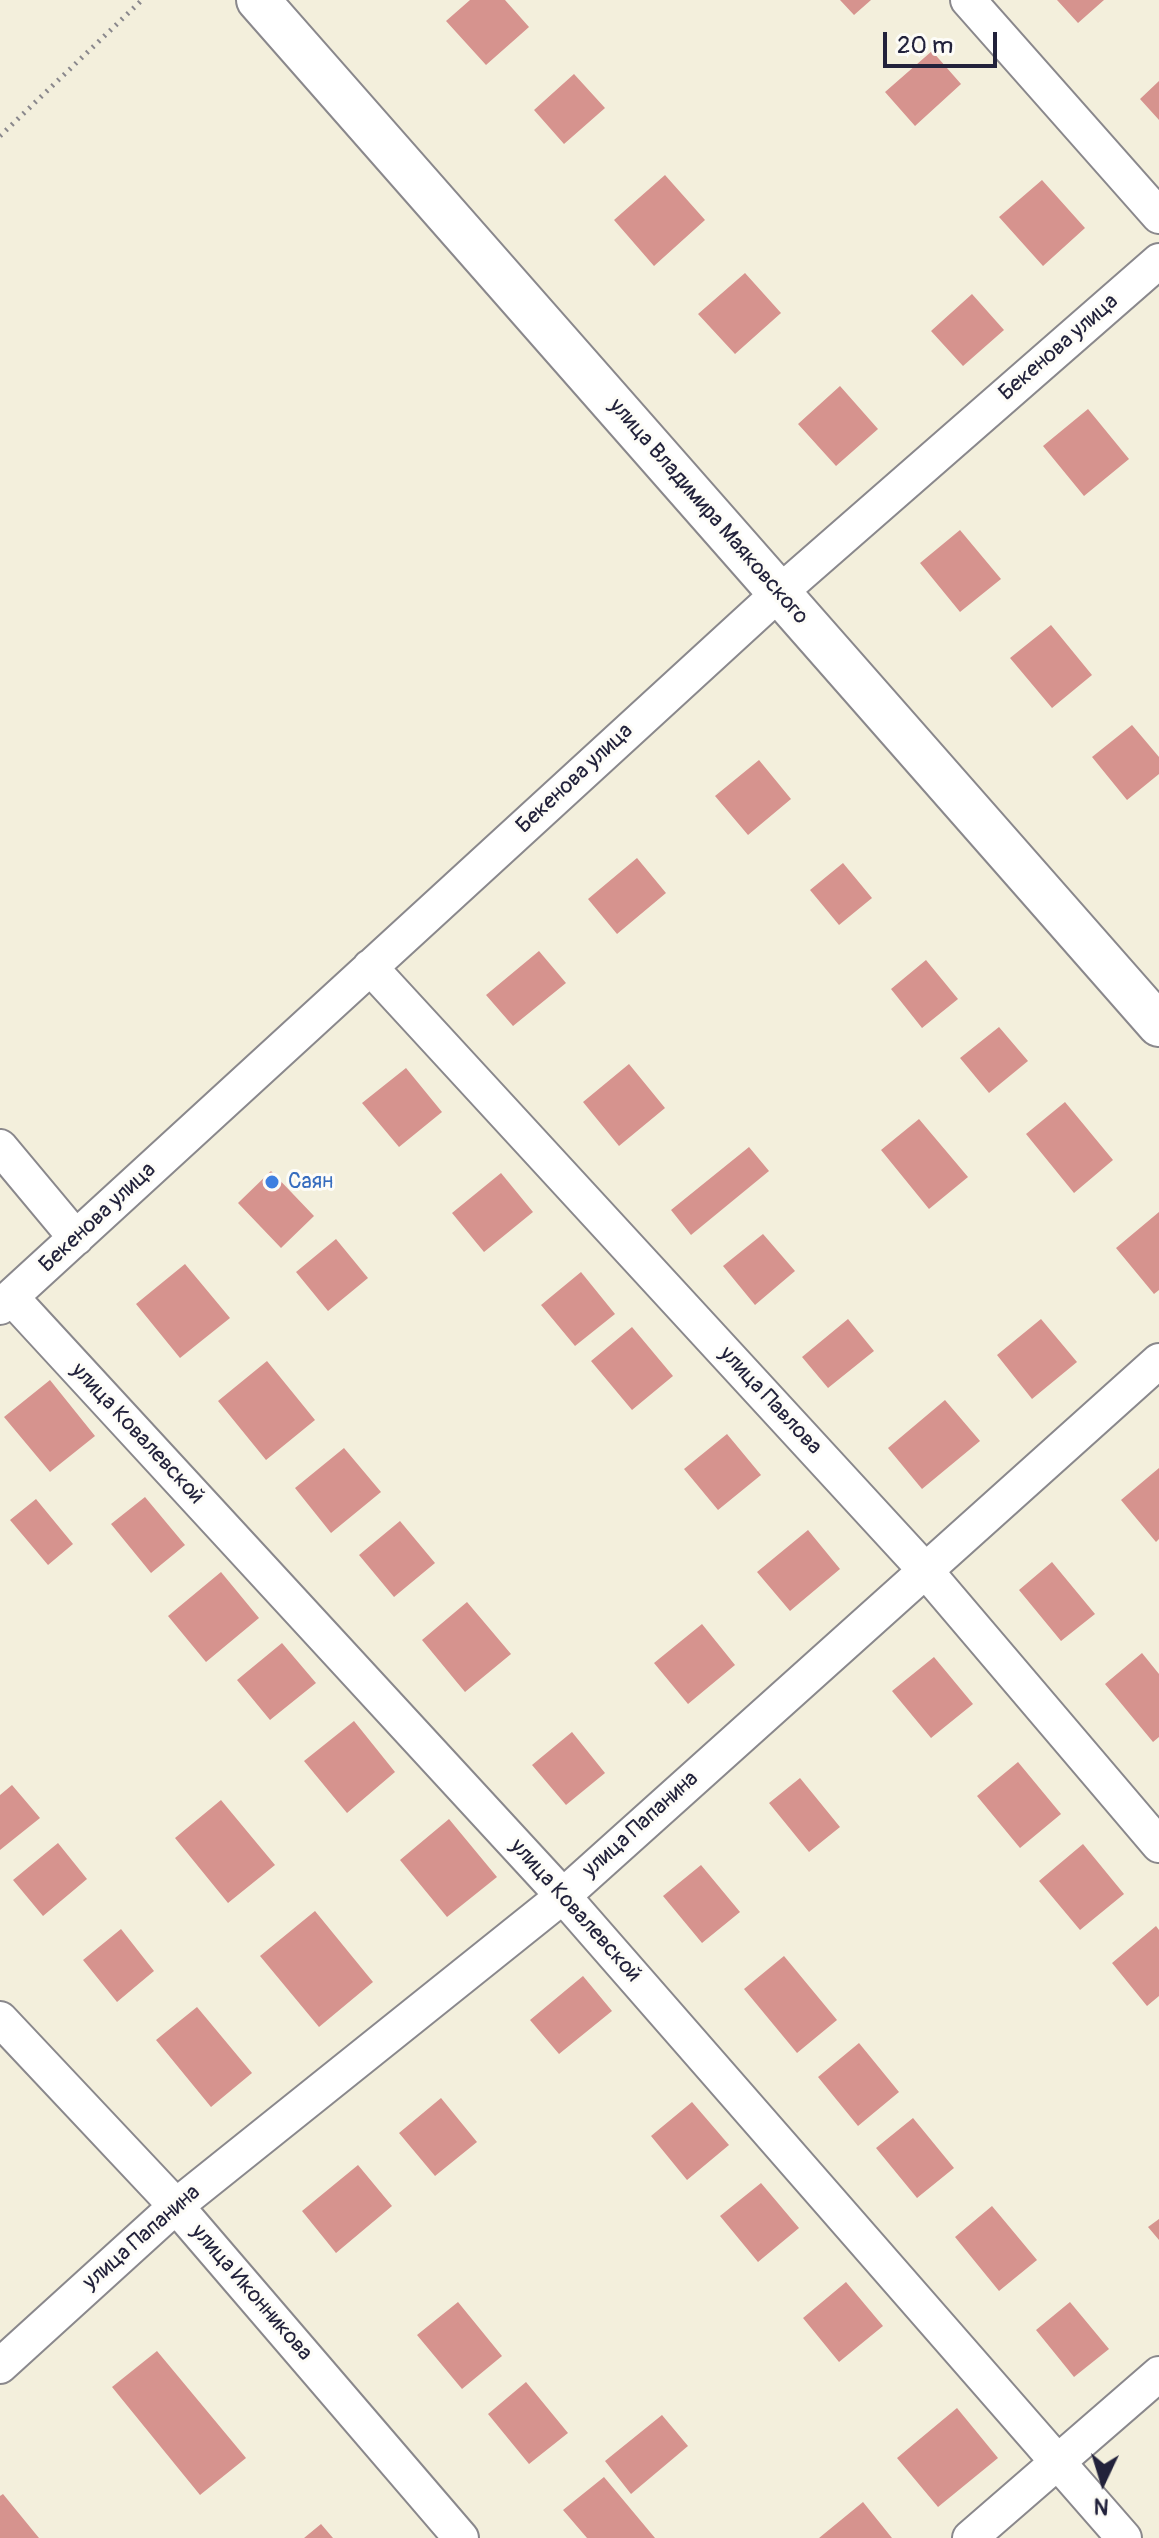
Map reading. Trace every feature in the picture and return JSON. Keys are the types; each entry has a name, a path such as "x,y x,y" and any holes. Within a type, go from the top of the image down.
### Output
{"street":[{"name":"улица Владимира Маяковского","path":"258,0 1159,1025"},
{"path":"968,0 1159,216"},
{"name":"Бекенова улица","path":"6,1302 779,593 1159,261"},
{"name":"улица Павлова","path":"370,967 925,1570 1159,1845"},
{"path":"0,1147 76,1238"},
{"name":"улица Ковалевской","path":"6,1302 563,1896 1124,2538"},
{"name":"улица Папанина","path":"0,2366 176,2206 563,1896 1159,1361"},
{"name":"улица Иконникова","path":"0,2019 176,2206 461,2538"},
{"path":"970,2538 1159,2374"}],"path":[{"path":"0,136 142,0"}],"building":[{"path":"470,0 505,0 529,27 486,65 446,21"},
{"path":"840,0 871,0 854,15"},
{"path":"1057,0 1104,0 1078,23"},
{"path":"932,51 961,84 915,126 885,92"},
{"path":"574,74 605,108 564,144 534,110"},
{"path":"1159,81 1159,120 1140,99"},
{"path":"665,175 705,220 654,266 614,220"},
{"path":"1042,180 1085,228 1043,266 999,217"},
{"path":"745,273 781,313 735,354 698,314"},
{"path":"972,294 1004,330 963,366 931,331"},
{"path":"840,386 878,429 836,466 798,424"},
{"path":"1088,409 1129,459 1084,496 1043,446"},
{"path":"960,530 1001,579 960,612 920,563"},
{"path":"1051,625 1092,675 1052,708 1010,658"},
{"path":"1132,725 1159,757 1159,774 1127,800 1092,757"},
{"path":"759,760 791,799 748,835 715,796"},
{"path":"637,858 666,893 617,934 588,899"},
{"path":"843,863 872,898 839,925 810,890"},
{"path":"539,951 566,983 513,1026 486,995"},
{"path":"926,960 958,999 922,1028 891,989"},
{"path":"999,1027 1028,1061 989,1093 960,1058"},
{"path":"629,1064 665,1108 619,1146 583,1102"},
{"path":"406,1068 442,1112 399,1147 362,1103"},
{"path":"1065,1102 1113,1160 1074,1193 1026,1134"},
{"path":"919,1119 968,1177 929,1209 881,1150"},
{"path":"749,1147 769,1171 691,1235 671,1210"},
{"path":"271,1171 314,1216 281,1248 238,1203"},
{"path":"501,1173 533,1212 484,1252 452,1213"},
{"path":"1159,1212 1159,1290 1154,1294 1116,1248"},
{"path":"763,1234 795,1271 755,1305 723,1266"},
{"path":"336,1239 368,1278 328,1311 296,1272"},
{"path":"185,1264 230,1318 180,1358 136,1304"},
{"path":"581,1272 615,1314 575,1346 541,1305"},
{"path":"848,1319 874,1351 828,1388 802,1357"},
{"path":"1041,1319 1077,1362 1032,1399 997,1355"},
{"path":"632,1327 673,1376 632,1410 591,1361"},
{"path":"267,1361 315,1420 266,1460 218,1401"},
{"path":"50,1380 95,1436 50,1472 4,1417"},
{"path":"945,1400 980,1441 922,1489 888,1448"},
{"path":"727,1434 761,1475 718,1510 684,1469"},
{"path":"344,1448 381,1492 331,1533 295,1488"},
{"path":"1159,1468 1159,1539 1156,1542 1121,1500"},
{"path":"145,1497 185,1545 151,1573 111,1524"},
{"path":"36,1499 73,1544 48,1565 10,1520"},
{"path":"400,1521 435,1563 394,1597 359,1555"},
{"path":"808,1530 840,1569 790,1611 757,1572"},
{"path":"1052,1562 1095,1614 1061,1641 1019,1590"},
{"path":"221,1572 259,1618 206,1662 168,1616"},
{"path":"467,1602 511,1654 465,1692 422,1640"},
{"path":"702,1624 735,1665 688,1704 654,1663"},
{"path":"282,1643 316,1683 270,1720 237,1680"},
{"path":"1142,1653 1159,1674 1159,1737 1153,1742 1105,1684"},
{"path":"934,1657 973,1704 931,1738 892,1691"},
{"path":"354,1721 395,1772 347,1813 304,1761"},
{"path":"572,1732 605,1773 566,1805 532,1765"},
{"path":"1018,1762 1061,1814 1020,1848 977,1796"},
{"path":"800,1778 840,1827 809,1852 769,1803"},
{"path":"12,1785 40,1818 0,1850 0,1795"},
{"path":"221,1800 275,1865 228,1903 175,1838"},
{"path":"449,1819 497,1877 447,1917 400,1860"},
{"path":"58,1843 87,1879 43,1916 13,1880"},
{"path":"1083,1844 1124,1894 1080,1930 1039,1881"},
{"path":"701,1865 740,1912 702,1943 663,1896"},
{"path":"315,1911 373,1982 319,2027 260,1956"},
{"path":"1156,1926 1159,1930 1159,1996 1147,2006 1112,1963"},
{"path":"121,1929 154,1971 117,2002 83,1960"},
{"path":"784,1956 837,2020 797,2053 744,1989"},
{"path":"583,1976 612,2011 559,2054 530,2020"},
{"path":"197,2007 252,2073 211,2107 156,2040"},
{"path":"859,2043 899,2092 858,2126 818,2077"},
{"path":"441,2098 477,2142 435,2176 399,2133"},
{"path":"692,2102 729,2145 687,2180 651,2136"},
{"path":"913,2118 954,2168 917,2198 876,2148"},
{"path":"358,2165 392,2206 336,2253 302,2211"},
{"path":"761,2183 799,2228 758,2262 720,2216"},
{"path":"992,2206 1037,2260 999,2291 955,2237"},
{"path":"1159,2219 1159,2240 1148,2227"},
{"path":"846,2282 883,2326 839,2362 803,2318"},
{"path":"458,2302 502,2356 462,2389 417,2335"},
{"path":"1070,2302 1109,2349 1074,2377 1036,2330"},
{"path":"157,2351 246,2458 200,2495 112,2387"},
{"path":"526,2382 568,2433 529,2464 488,2414"},
{"path":"957,2408 998,2458 938,2507 897,2458"},
{"path":"662,2415 688,2446 631,2494 605,2461"},
{"path":"604,2477 655,2538 587,2538 563,2510"},
{"path":"3,2494 39,2538 0,2538 0,2496"},
{"path":"863,2502 892,2538 819,2538"},
{"path":"321,2524 333,2538 304,2538"}],"place":[{"name":"Саян","path":"272,1182"}]}
